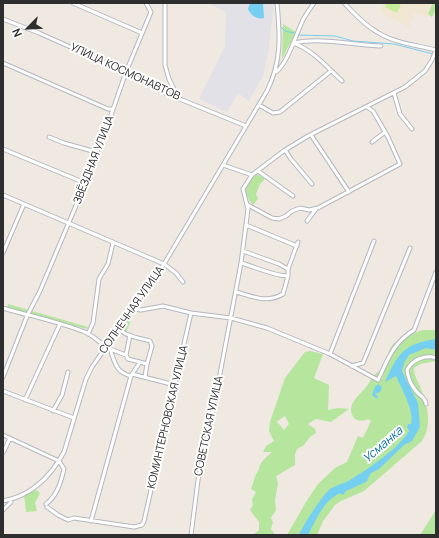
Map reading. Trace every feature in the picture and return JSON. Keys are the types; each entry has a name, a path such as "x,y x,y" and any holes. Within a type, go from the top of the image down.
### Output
{"street":[{"path":"72,3 142,33"},
{"name":"ЗВЁЗДНАЯ УЛИЦА","path":"3,377 27,316 40,291 69,223 114,109 126,72 151,12 146,3"},
{"path":"166,3 166,66 169,79 178,98"},
{"name":"СОЛНЕЧНАЯ УЛИЦА","path":"3,501 24,494 38,484 48,476 59,461 64,452 86,379 96,361 164,264 259,105 276,72 279,51 278,3"},
{"name":"СОЛНЕЧНАЯ УЛИЦА","path":"276,72 280,68 293,44 303,20 314,3"},
{"path":"223,165 252,175 285,150 311,134 405,87 424,71 434,59 436,50 391,40 377,32 344,3"},
{"name":"УЛИЦА КОСМОНАВТОВ","path":"3,19 39,33 126,72 178,98 246,126"},
{"path":"293,44 308,40 316,40 381,46"},
{"path":"293,44 300,46 318,58 342,81"},
{"path":"3,63 108,109 114,109"},
{"path":"259,105 273,113 280,112 332,71"},
{"path":"394,93 400,114 412,129"},
{"path":"373,104 373,111"},
{"path":"248,205 272,218 279,219 300,208 309,210 316,209 400,164 373,111 367,107"},
{"path":"372,142 385,132"},
{"path":"311,134 349,192"},
{"path":"49,137 96,152"},
{"path":"3,149 85,183"},
{"path":"285,150 312,184"},
{"path":"258,171 293,196"},
{"name":"СОВЕТСКАЯ УЛИЦА","path":"191,535 198,480 243,251 248,205 243,189 252,175"},
{"path":"3,195 164,264 176,273 183,282"},
{"path":"3,253 24,204"},
{"path":"307,220 316,209"},
{"path":"309,210 312,215"},
{"path":"236,292 262,300 283,294 288,276 288,269 298,244 246,225"},
{"path":"330,354 374,241"},
{"path":"88,334 93,323 99,279 108,264 113,243"},
{"path":"351,366 363,362 410,248"},
{"path":"243,251 279,264 288,269"},
{"path":"241,263 254,266 279,276 288,276"},
{"path":"133,309 141,310 163,306 191,313 231,318 267,328 330,354 378,380 394,348 406,335 414,330 436,272"},
{"path":"3,308 27,316 60,324 88,334 105,347 126,355 128,359 147,364"},
{"name":"КОМИНТЕРНОВСКАЯ УЛИЦА","path":"91,520 134,527 140,526 144,520 191,313"},
{"path":"25,400 60,324"},
{"path":"119,328 122,332 150,341 152,346 145,377"},
{"path":"126,355 130,335"},
{"path":"110,349 119,371 124,374 145,377 171,384 176,382"},
{"path":"426,404 425,399 420,396 412,385 407,370 412,362 420,358 436,358"},
{"path":"3,435 59,461 64,469 61,481 53,499 46,506 68,520 74,518 91,520 131,375 140,362"},
{"path":"53,410 62,395 68,372"},
{"path":"3,391 74,418"},
{"path":"3,453 10,438"},
{"path":"3,510 11,502 11,499"}],"shaded area":[{"path":"208,3 274,3 268,54 263,76 249,101 238,93 227,112 199,99 225,46 226,12"},
{"path":"384,3 436,3 428,17 414,13 409,27 387,16 380,10"}],"green space":[{"path":"387,3 397,3 401,5 397,13 385,7"},
{"path":"433,3 436,3 436,10 432,17 428,14"},
{"path":"283,24 296,32 282,59"},
{"path":"257,174 265,179 260,184 256,194 258,199 253,205 245,191 252,178"},
{"path":"8,304 88,327 87,329 7,308"},
{"path":"133,312 135,312 126,332 121,329"},
{"path":"423,330 436,330 436,361 420,364 414,368 415,375 425,400 428,414 427,428 422,441 364,491 335,505 323,521 317,535 287,535 318,484 335,468 347,462 358,436 363,438 371,421 368,419 359,421 354,418 351,409 354,401 376,373 381,371 391,347 397,341 406,336"},
{"path":"310,351 323,354 314,378 329,385 328,410 338,408 349,409 331,422 316,419 308,424 315,429 316,433 311,436 303,446 297,449 295,454 295,465 276,476 278,483 275,501 276,510 271,518 273,522 271,529 274,533 273,535 253,535 259,530 259,522 250,510 253,505 252,499 256,492 251,489 260,465 272,452 263,452 266,446 274,441 269,431 270,422 285,378 305,352","holes":["285,416 289,424 284,430 276,422"]},
{"path":"36,490 40,493 35,503 37,511 26,512 24,495"},
{"path":"436,510 436,535 420,535"}],"water":[{"path":"250,3 263,3 264,18 257,18 250,13 248,9"},
{"name":"Усманка","path":"436,339 436,350 426,348 409,355 404,363 402,371 418,403 420,427 412,441 404,445 379,469 371,473 366,482 346,491 343,495 340,493 334,496 321,511 308,535 299,535 313,511 330,489 348,481 374,464 398,445 409,431 407,427 408,424 411,424 411,413 396,376 385,382 398,357 403,352 416,344"},
{"path":"378,384 382,387 380,392 375,394 378,397 377,399 372,395"}],"waterway":[{"path":"281,27 285,31 294,33"},
{"path":"299,35 335,36 353,41 394,44 433,54"}]}
